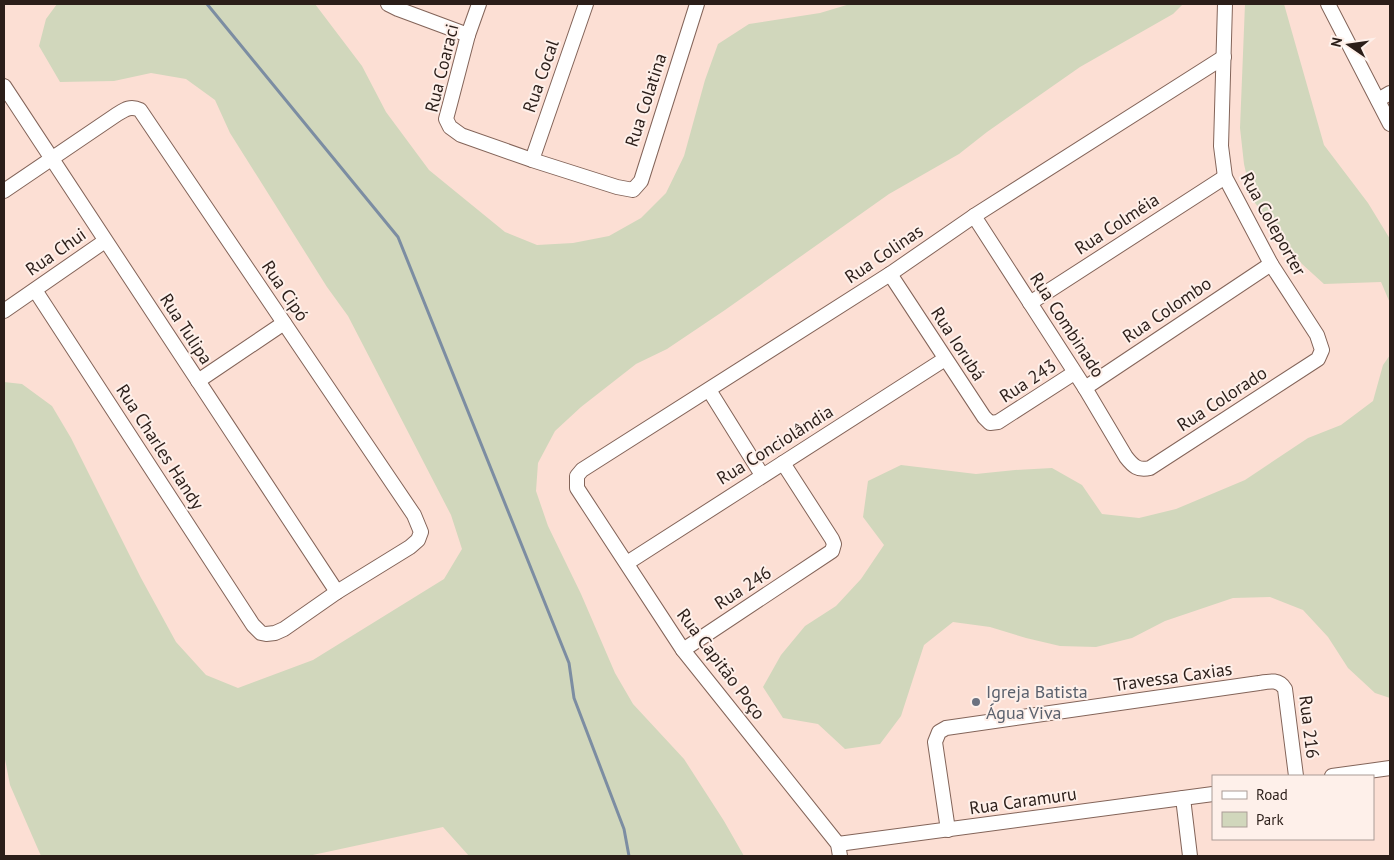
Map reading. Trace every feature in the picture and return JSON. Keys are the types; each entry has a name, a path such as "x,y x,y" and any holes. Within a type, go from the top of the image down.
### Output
{"street":[{"name":"Rua Coaraci","path":"479,4 468,35 446,119 447,123 453,131 461,136 532,160"},
{"name":"Rua Cocal","path":"532,160 586,4"},
{"name":"Rua Colatina","path":"532,160 617,188 633,190 641,181 697,4"},
{"name":"Rua Coleporter","path":"1225,4 1221,146 1225,177 1270,264 1317,335"},
{"path":"1328,4 1390,124"},
{"path":"393,7 468,35"},
{"name":"Rua Colinas","path":"577,488 577,476 582,470 890,274 974,216 1224,57"},
{"name":"Rua Tulipa","path":"4,86 337,592"},
{"path":"1378,100 1390,93"},
{"name":"Rua Cipó","path":"52,160 128,108 136,108 143,113 414,515 421,532 415,544 337,592"},
{"path":"4,191 52,160"},
{"name":"Rua Colméia","path":"1030,303 1225,177"},
{"name":"Rua Combinado","path":"974,216 1085,388 1126,457"},
{"name":"Rua Chui","path":"4,311 105,241"},
{"name":"Rua Colombo","path":"1085,388 1270,264"},
{"name":"Rua Iorubá","path":"890,274 987,421 994,424 1002,420"},
{"name":"Rua Charles Handy","path":"35,290 253,625 261,633 270,634 284,629 337,592"},
{"path":"198,381 284,323"},
{"name":"Rua Colorado","path":"1126,457 1131,464 1138,468 1144,470 1150,468 1318,359 1322,350 1317,335"},
{"name":"Rua Conciolândia","path":"627,563 945,359"},
{"name":"Rua 243","path":"1002,420 1074,373"},
{"path":"709,390 762,475"},
{"name":"Rua 246","path":"683,650 832,551 834,544 832,539 783,463"},
{"name":"Rua Capitão Poço","path":"577,488 683,650 839,850"},
{"name":"Travessa Caxias","path":"948,830 936,749 938,734 946,728 1264,682 1282,684"},
{"name":"Rua 216","path":"1282,684 1285,689 1296,775"},
{"path":"1339,775 1390,768"},
{"name":"Rua Caramuru","path":"839,850 948,830 1212,794"},
{"path":"1183,798 1190,856"}],"green space":[{"path":"57,4 315,4 362,66 386,112 429,170 505,232 537,245 573,243 609,236 641,218 666,193 684,156 705,80 718,44 749,24 820,13 850,4 1183,4 1173,14 1080,67 987,132 959,154 889,194 667,349 636,364 581,407 555,431 538,463 536,491 548,526 581,594 615,673 633,704 684,759 744,856 469,856 443,827 308,856 41,856 10,785 4,754 4,382 22,384 52,406 71,438 141,578 176,642 206,675 238,688 313,660 444,579 462,549 451,515 348,316 327,287 230,133 215,100 186,79 151,73 114,81 60,82 39,46 46,19"},
{"path":"1245,4 1284,4 1324,145 1368,203 1390,239 1390,303 1381,282 1324,284 1302,264 1252,199 1244,164 1240,128"},
{"path":"1390,355 1390,698 1375,693 1348,668 1328,637 1303,610 1270,597 1233,598 1165,621 1132,638 1096,647 1060,646 990,627 953,622 924,645 901,716 880,744 845,749 818,724 783,718 763,687 781,655 805,626 836,606 861,579 884,545 863,517 868,481 901,465 976,474 1052,468 1082,485 1102,514 1139,518 1176,509 1245,480 1308,438 1341,425 1373,401 1383,365"}],"waterway":[{"path":"207,4 398,237 569,663 574,698 624,829 629,856"}],"place":[{"name":"Igreja Batista Água Viva","path":"976,702"}]}
